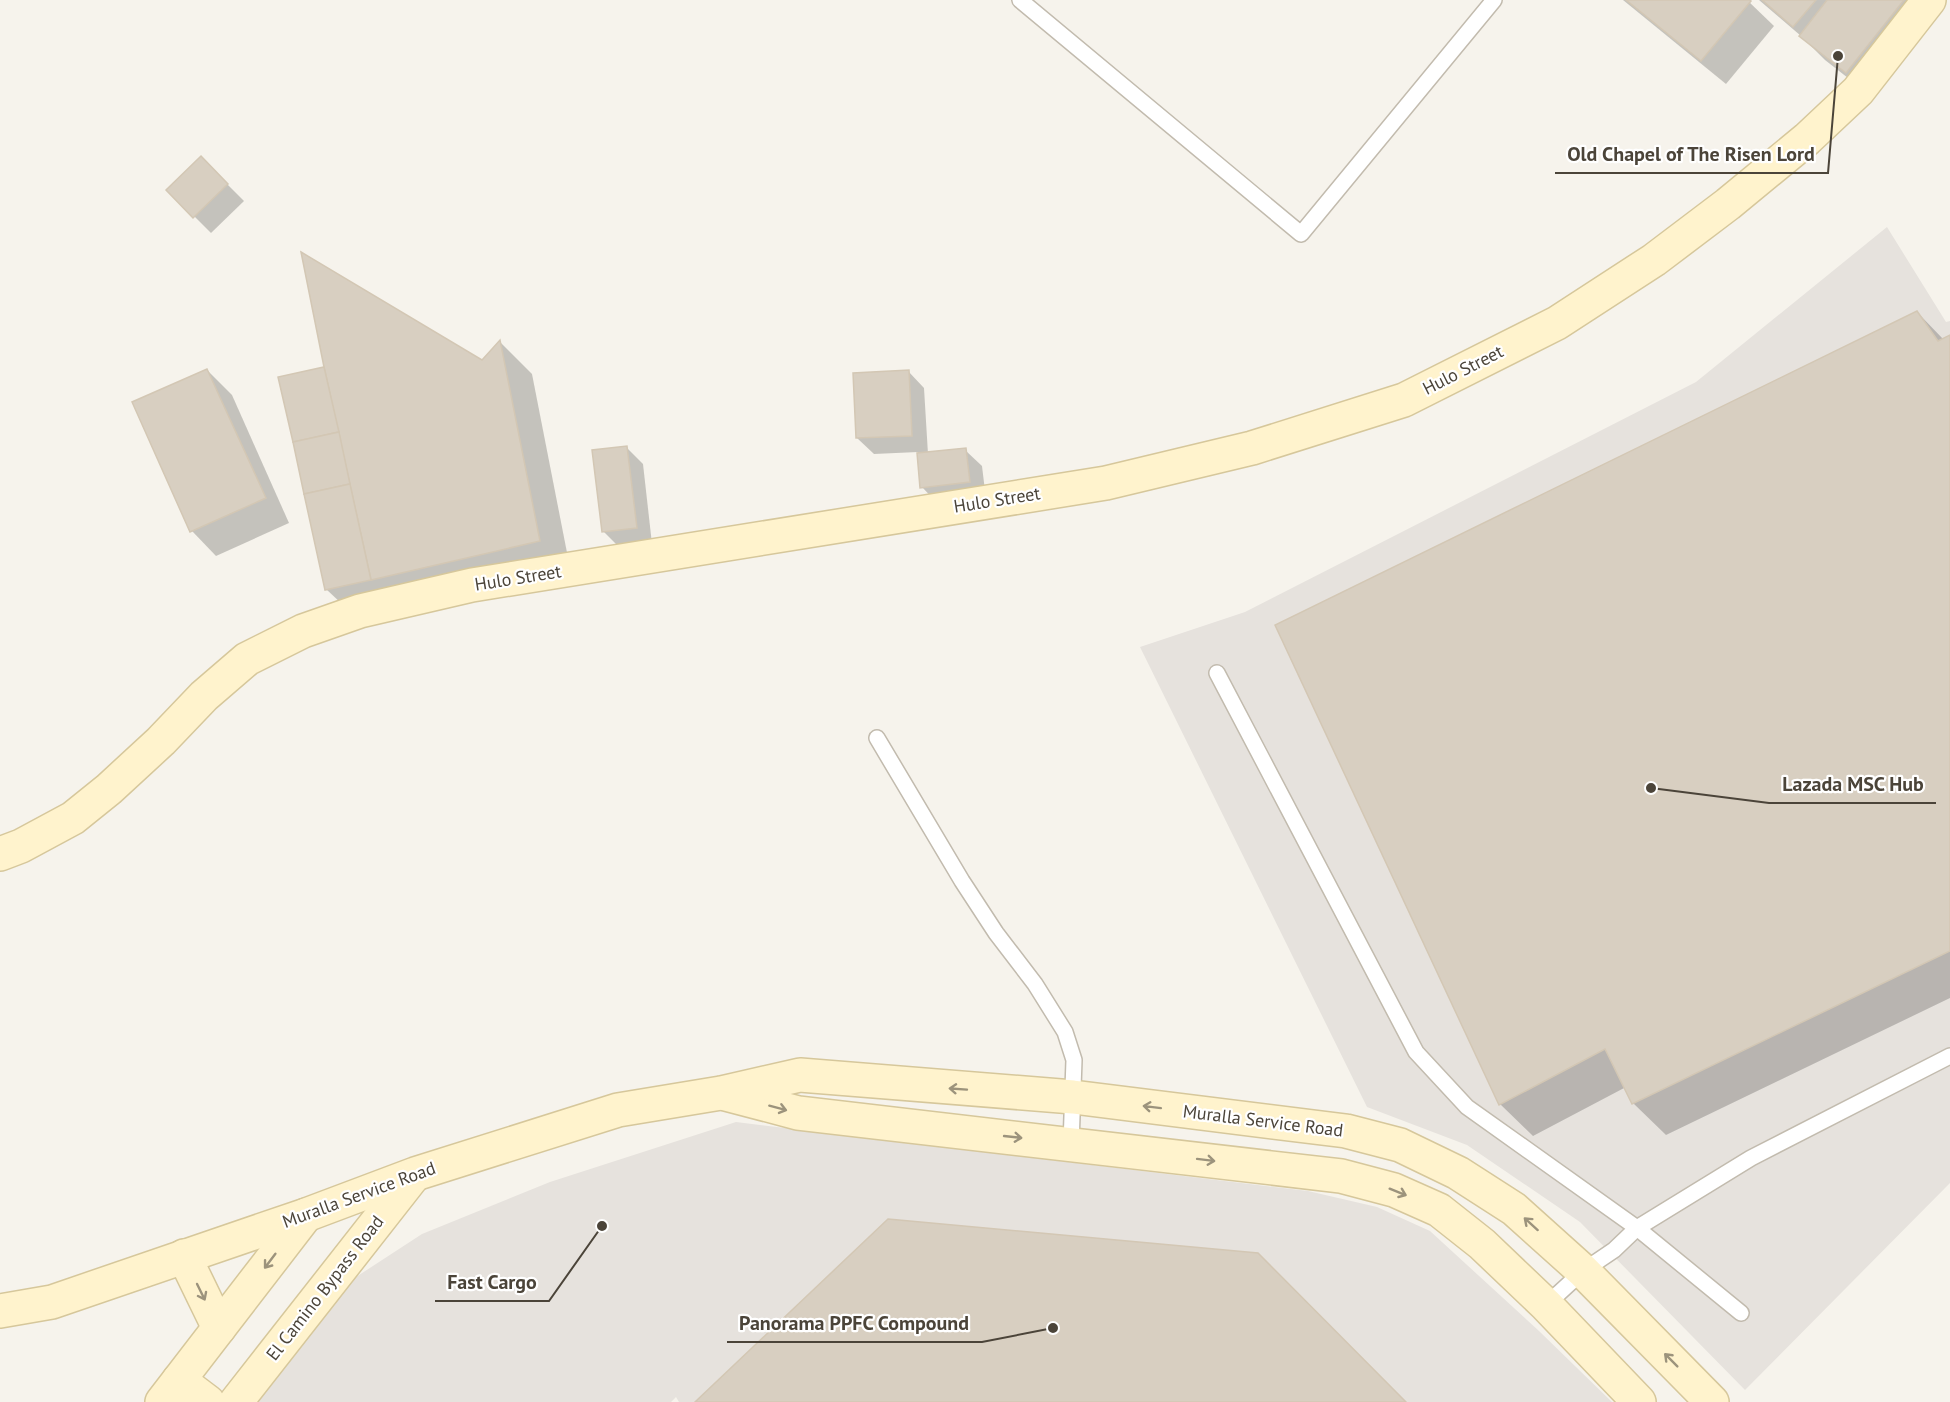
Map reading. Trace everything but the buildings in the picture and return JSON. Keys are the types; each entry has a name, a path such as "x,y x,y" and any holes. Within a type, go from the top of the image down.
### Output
{"street":[{"name":"Hulo Street","path":"0,854 21,846 73,818 109,789 161,741 204,696 247,659 303,631 360,611 472,585 1106,483 1252,448 1404,400 1557,323 1654,260 1728,204 1807,139 1858,91 1929,0"},
{"name":"Muralla Service Road","path":"0,1311 52,1302 306,1215 415,1174 618,1110 721,1093 800,1076 1073,1097 1346,1131 1400,1145 1458,1173 1514,1209 1583,1271 1712,1402"},
{"name":"Muralla Service Road","path":"721,1093 798,1113 1341,1176 1394,1190 1439,1210 1482,1244 1546,1305 1639,1402"},
{"name":"El Camino Bypass Road","path":"236,1402 415,1174"},
{"path":"208,1402 171,1391 306,1215"},
{"path":"184,1256 219,1328"}],"lane":[{"path":"1020,0 1301,234 1494,0"},
{"path":"1217,673 1416,1052 1467,1107 1637,1228 1741,1314"},
{"path":"877,738 962,881 996,933 1035,984 1065,1032 1074,1060 1071,1144"},
{"path":"1546,1305 1583,1271 1614,1250 1637,1228 1751,1158 1950,1056"}],"shaded area":[{"path":"1887,227 1946,322 1950,321 1950,1183 1745,1390 1580,1222 1467,1145 1367,1107 1140,647 1245,612 1696,382"},
{"path":"736,1122 1308,1191 1377,1207 1430,1231 1612,1402 679,1402 676,1397 671,1402 258,1402 356,1277 422,1234 550,1182"}],"place":[{"name":"Old Chapel of The Risen Lord","path":"1838,56"},
{"name":"Lazada MSC Hub","path":"1651,788"},
{"name":"Fast Cargo","path":"602,1226"},
{"name":"Panorama PPFC Compound","path":"1053,1328"}]}
